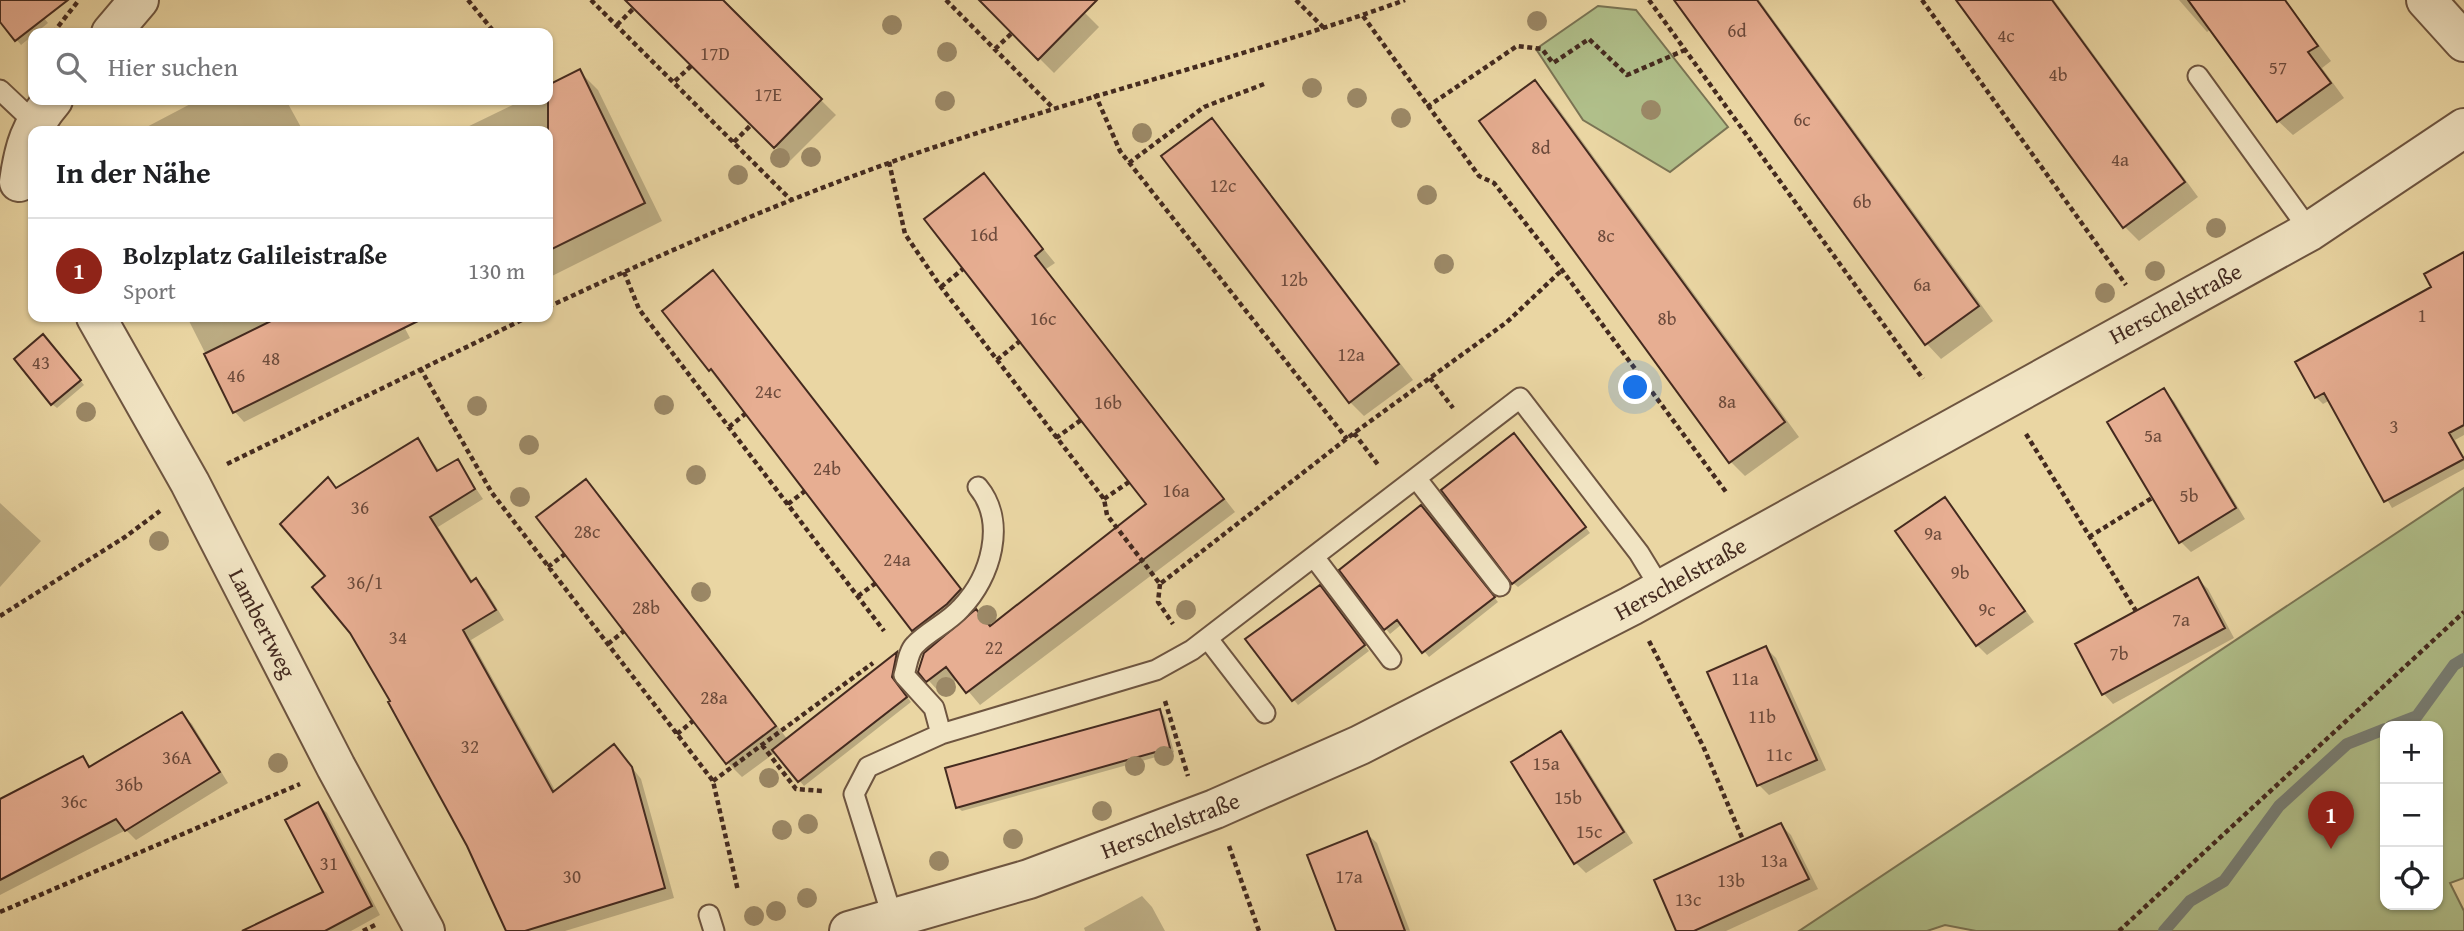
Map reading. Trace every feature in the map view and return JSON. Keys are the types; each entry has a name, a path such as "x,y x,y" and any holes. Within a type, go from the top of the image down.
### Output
{"street":[{"path":"115,28 139,0"},
{"path":"2427,0 2464,42"},
{"name":"Herschelstraße","path":"849,931 1029,879 1208,811 1360,745 1646,598 2004,397 2310,230 2464,128"},
{"path":"17,192 23,154 28,144"},
{"name":"Lambertweg","path":"99,322 190,483 335,767 425,931"}],"lane":[{"path":"2198,76 2310,230"},
{"path":"0,90 28,103"},
{"path":"893,919 854,794 868,767 941,734 1156,670 1200,644 1520,398 1639,553 1646,598"},
{"path":"1416,478 1500,586"},
{"path":"941,734 934,708 904,675 912,647 961,609 985,574 994,518 988,499 978,487"},
{"path":"1314,557 1391,659"},
{"path":"1200,644 1265,713"}],"path":[{"path":"57,28 79,0"},
{"path":"468,0 491,28"},
{"path":"592,0 791,200"},
{"path":"946,0 1053,108"},
{"path":"1296,0 1325,29"},
{"path":"553,305 791,200 889,162 1095,94 1325,29 1405,0"},
{"path":"1648,0 1923,379"},
{"path":"1922,0 2149,317"},
{"path":"617,25 634,8"},
{"path":"1363,15 1479,176 1494,183 1562,270 1726,492"},
{"path":"995,49 1012,33"},
{"path":"1427,107 1517,46 1542,49 1553,63 1589,39 1627,75 1685,50"},
{"path":"675,81 691,66"},
{"path":"1129,163 1204,107 1264,84"},
{"path":"1095,94 1120,151 1347,439"},
{"path":"734,142 751,125"},
{"path":"889,162 905,234 941,287 1104,499 1107,515 1160,584 1158,602 1200,644"},
{"path":"941,287 963,269"},
{"path":"1160,584 1354,433 1507,322 1562,270"},
{"path":"624,272 639,309 887,635"},
{"path":"0,615 125,537 190,483 518,322"},
{"path":"997,360 1020,341"},
{"path":"421,368 492,493 713,781 738,891"},
{"path":"2004,397 2136,611"},
{"path":"729,427 746,414"},
{"path":"1056,438 1081,420"},
{"path":"1354,433 1398,492"},
{"path":"1104,499 1129,482"},
{"path":"788,504 804,491"},
{"path":"2090,537 2152,498"},
{"path":"548,567 565,554"},
{"path":"858,596 876,583"},
{"path":"1646,598 1703,746 1743,840"},
{"path":"2119,931 2464,612"},
{"path":"608,644 624,631"},
{"path":"713,781 883,656"},
{"path":"1156,670 1208,811 1259,931"},
{"path":"677,734 694,721"},
{"path":"762,745 796,789"},
{"path":"0,912 261,803 335,767"}],"green space":[{"path":"1598,6 1636,10 1728,127 1670,172 1583,120 1536,49"},
{"path":"2464,488 2464,878 2450,883 2464,911 2464,931 1976,931 1945,925 1927,931 1799,931"}],"building":[{"path":"0,0 68,0 32,28 28,28 15,41 0,22"},
{"path":"625,0 723,0 822,99 774,148"},
{"path":"979,0 1097,0 1038,60"},
{"path":"1674,0 1757,0 1979,306 1925,345"},
{"path":"1956,0 2052,0 2185,182 2123,228"},
{"path":"2188,0 2285,0 2318,46 2308,52 2331,83 2277,122"},
{"path":"580,69 645,203 553,249 553,126 548,126 548,105 553,105 553,82"},
{"path":"1535,80 1785,422 1729,463 1479,121"},
{"path":"1212,118 1399,364 1349,403 1161,156"},
{"path":"984,173 1043,249 1035,256 1224,499 966,693 946,667 926,682 918,672 924,653 976,609 990,626 1146,504 924,219"},
{"path":"2464,252 2464,425 2449,433 2464,459 2384,502 2324,393 2315,398 2295,362 2431,287 2424,274"},
{"path":"713,270 961,589 947,604 912,631 711,369 709,371 662,311"},
{"path":"269,322 416,322 233,413 204,354"},
{"path":"43,334 81,380 51,405 14,359"},
{"path":"2164,388 2236,508 2179,543 2107,422"},
{"path":"1514,433 1586,527 1512,584 1441,490"},
{"path":"418,438 437,471 458,459 475,489 430,517 471,582 476,578 496,610 463,630 553,792 614,744 632,767 665,888 525,931 506,931 467,846 388,702 390,701 350,633 312,587 325,576 280,524 328,477 336,488"},
{"path":"586,479 776,726 726,764 536,517"},
{"path":"1945,497 2025,611 1976,646 1895,531"},
{"path":"1421,505 1495,597 1422,653 1397,620 1384,630 1339,570"},
{"path":"2198,577 2225,628 2102,695 2075,644"},
{"path":"1320,585 1365,645 1292,701 1245,639"},
{"path":"1766,646 1817,760 1757,786 1707,672"},
{"path":"897,652 892,677 907,697 798,782 772,750"},
{"path":"1160,709 1170,748 956,808 945,768"},
{"path":"182,712 220,772 125,831 116,819 0,880 0,799 83,756 89,767"},
{"path":"1561,731 1624,832 1574,864 1511,762"},
{"path":"318,802 372,906 325,931 242,931 323,892 285,820"},
{"path":"1781,823 1809,879 1694,931 1676,931 1654,880"},
{"path":"1367,831 1405,931 1336,931 1307,855"}],"waterway":[{"path":"2404,721 2417,716 2454,665 2464,659"},
{"path":"2164,931 2190,901 2224,881 2279,806 2347,744 2380,731"}],"place":[{"name":"Bolzplatz Galileistraße","path":"2331,849"}]}
